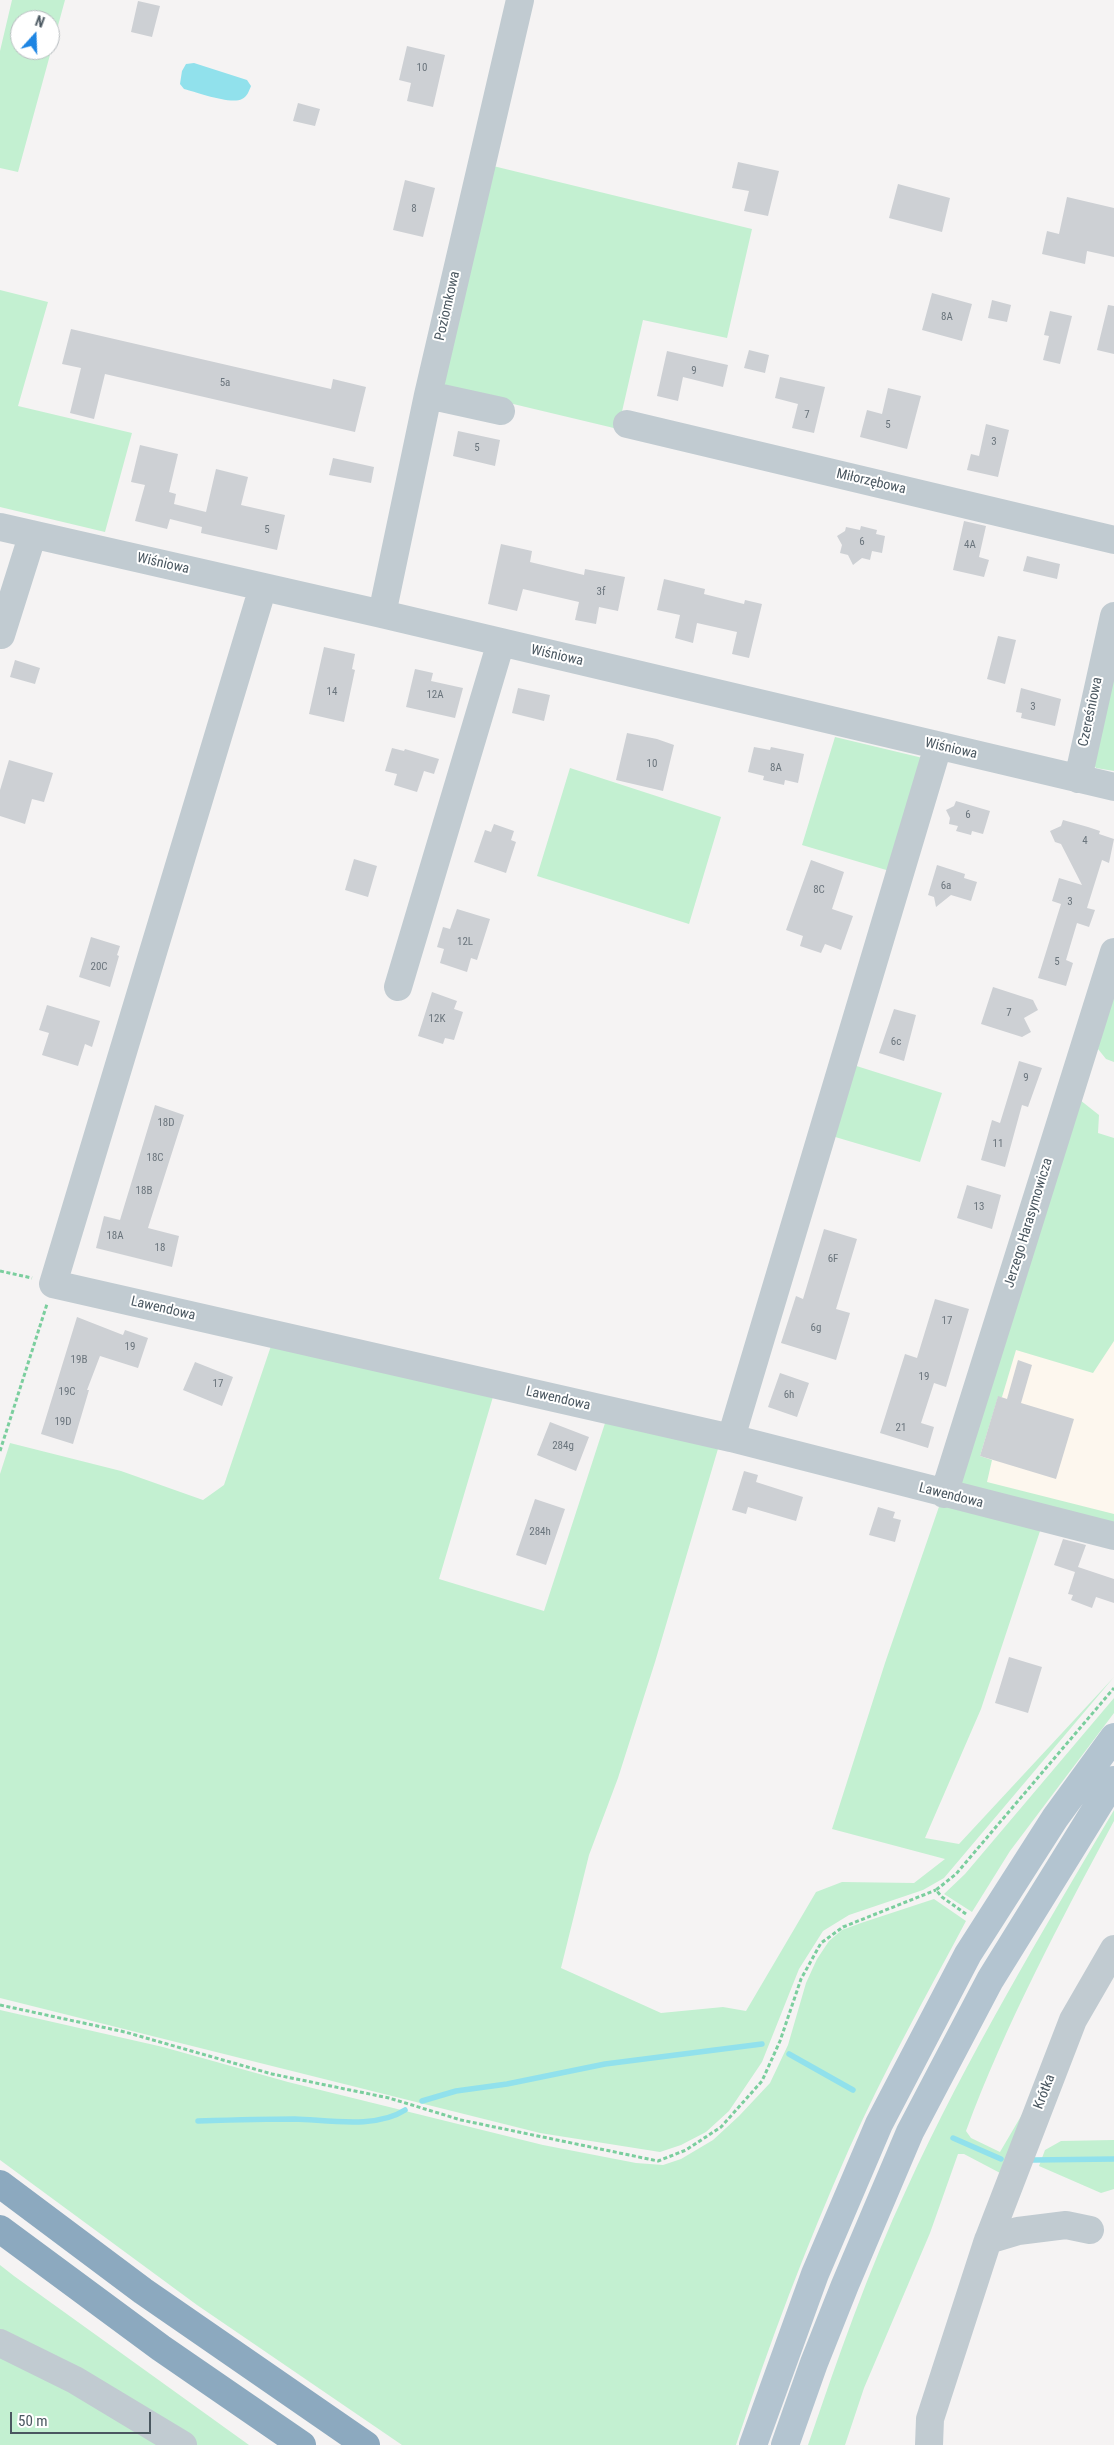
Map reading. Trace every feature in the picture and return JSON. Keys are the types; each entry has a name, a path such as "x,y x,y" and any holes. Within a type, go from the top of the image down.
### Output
{"highway":[{"path":"0,2184 143,2291 366,2445"},
{"path":"0,2229 153,2342 302,2445"}],"main road":[{"path":"753,2445 815,2274 883,2116 968,1954 1055,1818 1114,1737"},
{"path":"786,2445 814,2363 910,2132 990,1980 1114,1780"}],"street":[{"name":"Poziomkowa","path":"382,614 428,395 520,0"},
{"path":"428,395 501,411"},
{"name":"Miłorzębowa","path":"627,424 1114,540"},
{"name":"Wiśniowa","path":"0,527 382,614 1114,787"},
{"path":"0,635 30,544 30,534"},
{"path":"53,1284 263,587"},
{"name":"Czereśniowa","path":"1078,779 1100,669 1114,616"},
{"path":"398,987 501,642"},
{"path":"730,1438 938,746"},
{"name":"Jerzego Harasymowicza","path":"944,1494 1114,952"},
{"name":"Lawendowa","path":"53,1284 730,1438 1114,1536"},
{"name":"Krótka","path":"929,2445 930,2419 988,2240 1073,2020 1114,1949"},
{"path":"988,2240 1018,2231 1066,2224 1090,2230"},
{"path":"0,2343 75,2380 183,2445"}],"path":[{"path":"0,1271 53,1284 0,1452"},
{"path":"0,2005 125,2032 272,2074 389,2098 461,2120 658,2161 686,2150 721,2127 762,2080 780,2042 800,1978 821,1943 843,1926 936,1890"}],"shaded area":[{"path":"1114,1258 1114,1527 956,1491 998,1334"}],"green space":[{"path":"12,0 65,0 60,18 60,10 10,10 10,60 49,60 18,172 0,168 0,51"},
{"path":"489,165 752,229 727,338 643,320 618,429 442,387"},
{"path":"0,290 48,302 18,406 132,433 105,532 0,507"},
{"path":"1114,668 1114,771 1096,768 1092,762"},
{"path":"835,737 927,759 893,872 802,845"},
{"path":"570,768 721,817 689,924 537,876"},
{"path":"1114,975 1114,1062 1106,1059 1098,1049"},
{"path":"847,1063 942,1093 920,1162 825,1134"},
{"path":"1080,1100 1099,1115 1098,1133 1114,1138 1114,1341 1093,1373 1016,1350 1002,1397 998,1397 980,1456 992,1460 987,1482 1114,1514 1114,1527 956,1491"},
{"path":"273,1340 495,1390 439,1579 544,1611 607,1417 720,1442 655,1662 618,1778 589,1855 561,1968 661,2013 723,2007 746,2011 816,1892 842,1882 914,1883 945,1859 832,1829 885,1663 942,1498 1043,1522 981,1709 925,1838 959,1844 1114,1677 944,1878 923,1890 849,1915 823,1931 799,1969 762,2062 729,2111 706,2132 681,2145 660,2152 540,2133 0,1998 0,1474 10,1443 121,1471 203,1500 224,1485"},
{"path":"1114,1698 1114,1713 1010,1851 972,1912 944,1894 965,1874"},
{"path":"1114,1810 1114,1821 1016,2012 966,2131 971,2138 1000,2152 1027,2106 1002,2174 964,2154 958,2154 930,2233 864,2388 845,2445 808,2445 866,2283 930,2139 1006,1996"},
{"path":"934,1899 966,1921 891,2062 849,2149 789,2296 736,2445 402,2445 197,2305 0,2160 0,2010 163,2047 288,2082 543,2145 636,2163 663,2165 681,2159 713,2140 770,2083 788,2045 806,1983 817,1959 829,1941 842,1930"},
{"path":"1114,2140 1114,2189 1101,2193 1039,2166 1045,2150 1061,2141"},
{"path":"0,2265 249,2445 196,2445 0,2334"},
{"path":"0,2349 172,2445 0,2445"}],"water":[{"path":"194,63 247,80 251,86 248,94 242,99 230,100 184,89 180,84 182,71 186,64"}],"building":[{"path":"138,1 160,6 152,37 131,32"},
{"path":"407,46 445,55 433,107 407,101 411,83 399,80"},
{"path":"298,103 320,109 315,126 293,121"},
{"path":"738,162 779,171 768,216 744,211 749,191 732,188"},
{"path":"405,180 435,188 423,237 393,230"},
{"path":"898,184 950,198 942,232 889,218"},
{"path":"1067,197 1114,208 1114,257 1087,251 1085,264 1042,254 1047,231 1059,234"},
{"path":"932,293 972,304 962,341 922,330"},
{"path":"992,300 1011,305 1007,322 988,318"},
{"path":"1108,305 1114,306 1114,354 1097,350"},
{"path":"1050,311 1072,316 1060,364 1043,360 1049,336 1044,335"},
{"path":"71,329 331,389 333,379 366,387 355,432 105,374 94,419 70,413 81,368 62,364"},
{"path":"749,350 769,355 765,373 744,368"},
{"path":"667,351 728,365 723,387 683,377 678,401 657,396"},
{"path":"780,377 825,387 814,433 792,428 798,404 775,398"},
{"path":"888,388 921,396 907,449 860,437 867,410 882,414"},
{"path":"986,424 1009,430 998,477 967,470 971,454 979,456"},
{"path":"458,431 500,440 495,466 453,456"},
{"path":"140,445 178,454 169,492 176,494 174,504 206,512 216,469 248,477 241,505 285,515 277,550 201,533 202,527 170,519 167,529 135,521 145,485 131,482"},
{"path":"333,458 374,467 371,483 329,475"},
{"path":"964,521 986,526 979,557 989,560 984,577 953,570"},
{"path":"861,526 877,530 876,534 885,536 882,553 872,551 870,560 862,558 853,565 848,555 840,553 842,545 837,536 845,531 846,527 860,530"},
{"path":"501,544 532,551 530,562 584,575 585,569 625,577 618,611 599,607 596,624 575,620 579,602 523,589 517,611 488,604"},
{"path":"1027,556 1060,564 1057,579 1023,571"},
{"path":"664,579 705,589 704,594 744,604 745,600 762,604 749,658 732,654 737,632 697,623 693,643 675,638 680,615 657,610"},
{"path":"998,636 1016,640 1005,684 987,679"},
{"path":"324,647 355,654 352,669 355,670 344,722 309,714"},
{"path":"15,660 40,668 35,684 10,677"},
{"path":"415,669 433,673 431,681 463,688 455,718 406,707"},
{"path":"518,688 550,695 544,721 512,713"},
{"path":"1021,688 1061,699 1055,726 1021,718 1022,713 1016,712"},
{"path":"627,733 657,739 674,745 663,791 616,780"},
{"path":"754,747 770,750 771,747 804,754 798,783 785,780 784,785 763,780 764,776 748,772"},
{"path":"392,748 404,751 405,749 439,759 434,774 424,771 417,792 394,785 397,774 385,771"},
{"path":"9,760 53,773 44,802 32,799 25,824 0,816 0,790"},
{"path":"956,801 990,811 983,834 972,831 971,835 956,831 958,826 949,824 950,818 946,810 954,806"},
{"path":"1063,820 1100,831 1099,834 1114,839 1109,863 1102,860 1087,908 1095,910 1089,927 1077,923 1066,960 1073,963 1066,986 1038,978 1061,904 1052,901 1059,878 1082,885 1061,844 1055,842 1050,831 1061,826"},
{"path":"494,824 514,831 511,840 516,842 506,873 474,862 485,830 491,832"},
{"path":"354,859 377,866 368,897 345,890"},
{"path":"811,860 844,872 832,909 853,916 841,950 825,944 821,953 800,946 803,936 786,930"},
{"path":"937,865 965,874 964,878 977,882 971,901 951,895 936,907 934,897 928,895"},
{"path":"457,909 490,919 477,960 471,958 467,972 440,963 444,949 437,947 443,927 450,929"},
{"path":"91,937 120,946 110,987 79,977"},
{"path":"993,987 1033,1000 1038,1010 1024,1018 1031,1032 1022,1037 981,1024"},
{"path":"432,992 457,1001 454,1009 463,1012 454,1040 445,1038 443,1044 418,1036"},
{"path":"47,1005 100,1021 92,1047 85,1044 78,1066 42,1055 49,1033 39,1030"},
{"path":"894,1009 916,1015 904,1061 879,1053"},
{"path":"1019,1061 1042,1068 1028,1107 1022,1105 1005,1167 981,1160 992,1120 1000,1123"},
{"path":"155,1105 184,1115 148,1228 179,1236 172,1267 96,1248 104,1216 120,1220"},
{"path":"967,1185 1001,1195 992,1229 957,1218"},
{"path":"824,1229 857,1239 836,1309 850,1313 836,1360 781,1343 796,1296 803,1299"},
{"path":"935,1299 969,1309 946,1387 934,1383 921,1423 934,1427 928,1448 880,1433 905,1354 917,1358"},
{"path":"77,1317 123,1335 125,1330 148,1338 138,1368 100,1356 87,1390 89,1390 73,1444 41,1434"},
{"path":"1018,1360 1032,1365 1021,1403 1074,1419 1056,1479 980,1456 998,1396 1007,1399"},
{"path":"195,1362 233,1377 222,1406 183,1390"},
{"path":"780,1373 809,1383 797,1417 768,1407"},
{"path":"550,1422 589,1437 576,1471 537,1455"},
{"path":"744,1471 758,1475 756,1482 803,1497 796,1521 748,1507 746,1514 732,1510"},
{"path":"535,1499 565,1509 546,1565 516,1555"},
{"path":"878,1507 895,1512 893,1518 901,1520 895,1542 869,1535"},
{"path":"1063,1539 1086,1545 1078,1567 1114,1579 1114,1603 1096,1597 1092,1608 1071,1600 1073,1595 1068,1594 1075,1572 1054,1565"},
{"path":"1009,1657 1042,1667 1028,1713 995,1703"}],"waterway":[{"path":"422,2101 456,2091 507,2084 605,2064 762,2044"},
{"path":"789,2054 853,2090"},
{"path":"198,2121 295,2119 352,2122 380,2120 405,2110"},
{"path":"953,2138 1001,2159"},
{"path":"1033,2160 1114,2159"}]}
